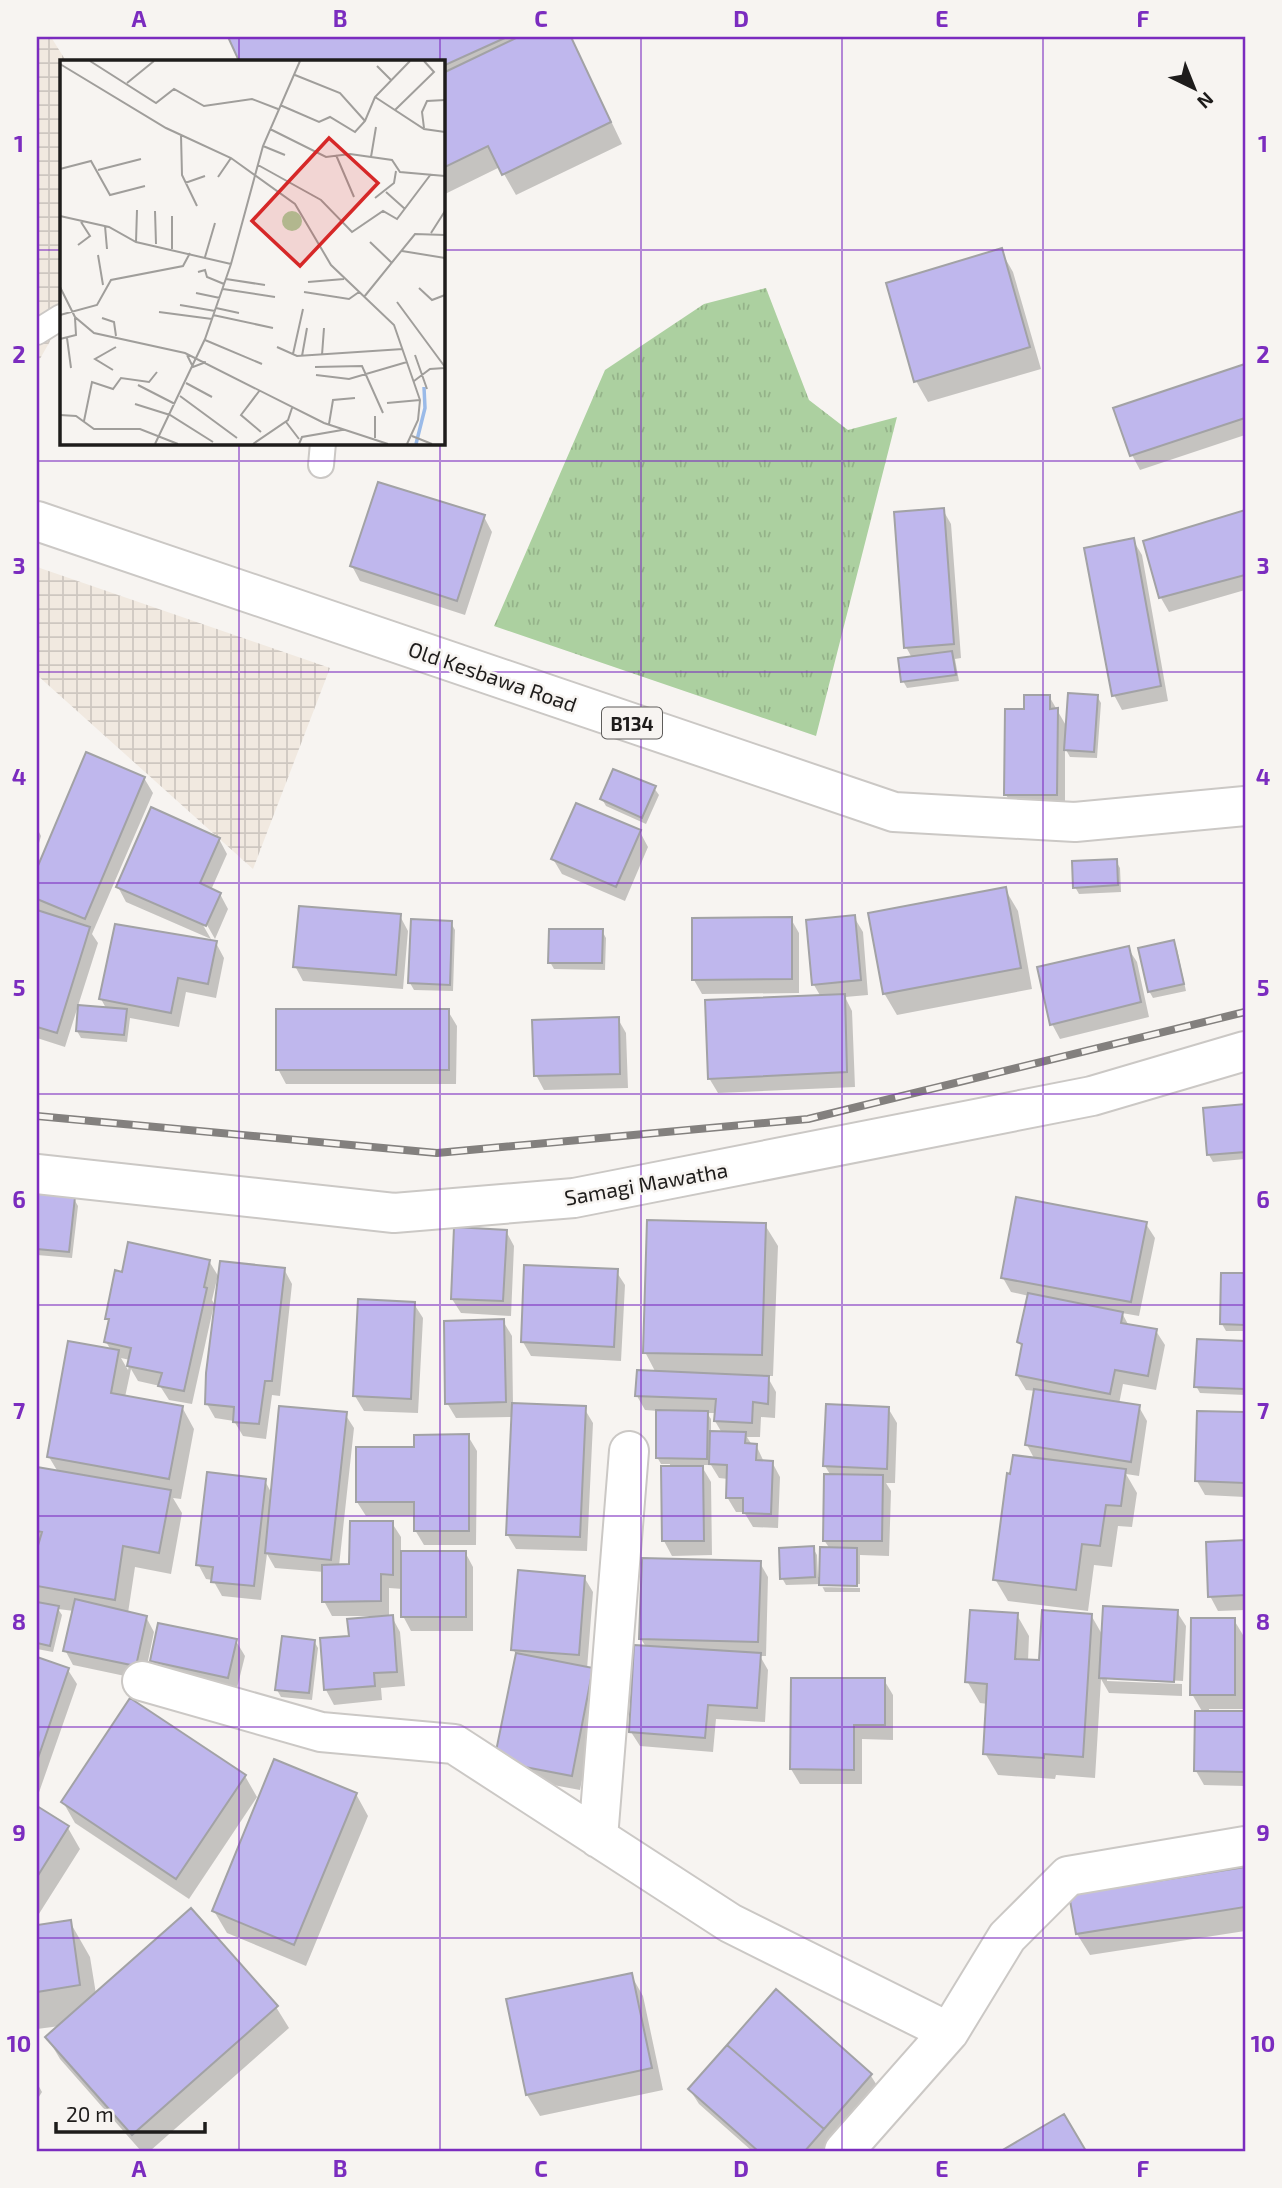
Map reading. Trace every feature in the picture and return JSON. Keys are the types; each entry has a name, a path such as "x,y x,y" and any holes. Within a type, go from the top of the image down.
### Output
{"street":[{"name":"Old Kesbawa Road","path":"37,521 894,811 1075,822 1245,806"},
{"name":"Samagi Mawatha","path":"37,1174 394,1213 574,1198 1092,1096 1245,1051"},
{"path":"598,1838 629,1451"},
{"path":"142,1681 321,1731 454,1744 730,1923 949,2032"},
{"path":"844,2151 949,2032 1007,1937 1068,1876 1245,1846"}],"lane":[{"path":"37,332 60,318"}],"shaded area":[{"path":"37,37 51,37 65,60 60,60 60,324 37,364"},
{"path":"37,567 330,668 253,869 37,675"}],"green space":[{"path":"766,288 809,400 848,430 897,417 816,736 494,626 605,370 704,304"}],"building":[{"path":"228,37 507,37 444,66 444,60 239,60"},
{"path":"518,37 571,37 611,122 502,175 488,146 444,168 444,73"},
{"path":"1002,248 1030,347 914,382 886,283"},
{"path":"1245,364 1245,418 1130,456 1113,408"},
{"path":"378,482 485,515 457,601 350,566"},
{"path":"944,508 954,644 904,648 894,512"},
{"path":"1245,510 1245,575 1159,598 1143,541"},
{"path":"1134,538 1161,686 1112,696 1084,548"},
{"path":"952,651 956,675 901,682 898,658"},
{"path":"1068,693 1098,695 1094,752 1064,750"},
{"path":"1024,695 1050,695 1050,709 1058,708 1057,795 1004,795 1005,709 1024,709"},
{"path":"86,752 145,777 85,919 37,899 37,868"},
{"path":"613,769 656,786 642,818 600,799"},
{"path":"576,803 641,830 616,887 551,859"},
{"path":"151,807 220,838 200,883 221,893 206,926 116,887"},
{"path":"1117,859 1118,885 1073,888 1072,861"},
{"path":"1006,887 1021,968 883,994 868,913"},
{"path":"299,906 401,914 396,975 293,967"},
{"path":"37,910 90,927 57,1033 37,1027"},
{"path":"855,915 861,980 812,985 806,920"},
{"path":"792,917 792,979 692,980 692,918"},
{"path":"411,919 452,921 450,985 408,983"},
{"path":"115,924 217,941 208,984 178,978 171,1013 99,999"},
{"path":"549,929 603,929 602,963 548,963"},
{"path":"1174,940 1184,984 1148,992 1138,948"},
{"path":"1129,946 1141,1002 1050,1025 1037,967"},
{"path":"845,994 847,1072 708,1079 705,1000"},
{"path":"78,1005 127,1009 124,1035 76,1031"},
{"path":"276,1009 449,1009 449,1070 276,1070"},
{"path":"619,1017 620,1074 534,1076 532,1020"},
{"path":"1245,1104 1245,1152 1207,1155 1203,1108"},
{"path":"37,1193 75,1197 69,1252 37,1249"},
{"path":"1016,1197 1147,1222 1131,1302 1001,1278"},
{"path":"647,1220 766,1223 762,1355 643,1353"},
{"path":"454,1227 507,1230 503,1301 451,1299"},
{"path":"128,1242 210,1260 204,1287 207,1288 184,1391 158,1386 162,1373 127,1366 131,1348 104,1342 109,1319 105,1319 115,1270 122,1272"},
{"path":"220,1261 285,1268 272,1381 265,1381 259,1424 233,1422 234,1407 205,1404 206,1373"},
{"path":"524,1265 618,1269 614,1347 521,1342"},
{"path":"1221,1273 1245,1273 1245,1325 1220,1324"},
{"path":"1028,1293 1123,1312 1121,1323 1157,1329 1148,1376 1115,1370 1110,1394 1016,1375 1022,1344 1017,1342"},
{"path":"358,1299 415,1302 411,1399 353,1396"},
{"path":"504,1319 506,1402 445,1404 444,1321"},
{"path":"1197,1339 1245,1341 1245,1389 1194,1387"},
{"path":"68,1341 119,1350 111,1393 183,1406 169,1479 47,1457"},
{"path":"637,1370 769,1376 768,1404 753,1402 752,1423 714,1421 716,1399 635,1396"},
{"path":"1034,1389 1140,1405 1131,1462 1025,1445"},
{"path":"512,1403 586,1406 580,1537 506,1535"},
{"path":"826,1404 889,1407 887,1469 823,1466"},
{"path":"279,1406 347,1412 331,1560 265,1553"},
{"path":"656,1410 708,1411 707,1459 656,1458"},
{"path":"1197,1411 1245,1412 1245,1483 1195,1481"},
{"path":"710,1431 746,1432 745,1443 757,1444 756,1460 773,1461 771,1514 743,1513 743,1498 726,1498 727,1465 709,1464"},
{"path":"469,1434 469,1531 414,1531 414,1502 356,1502 356,1447 414,1447 414,1435"},
{"path":"1013,1455 1126,1469 1121,1506 1106,1505 1100,1546 1082,1544 1076,1590 993,1580 1007,1473 1010,1474"},
{"path":"661,1466 703,1466 704,1541 662,1541"},
{"path":"37,1467 171,1490 159,1553 123,1546 115,1600 37,1586 37,1549 42,1532 37,1531"},
{"path":"207,1472 266,1479 254,1586 211,1582 213,1567 196,1565"},
{"path":"824,1474 883,1475 882,1541 823,1541"},
{"path":"350,1521 393,1521 393,1575 381,1574 381,1601 322,1602 322,1565 349,1564"},
{"path":"1245,1540 1245,1595 1208,1597 1206,1542"},
{"path":"814,1546 815,1577 780,1579 779,1548"},
{"path":"820,1547 857,1548 857,1586 819,1585"},
{"path":"401,1551 466,1551 466,1617 401,1617"},
{"path":"642,1558 761,1561 758,1642 639,1639"},
{"path":"518,1570 585,1576 579,1655 511,1650"},
{"path":"75,1599 147,1616 136,1666 63,1651"},
{"path":"37,1602 59,1606 50,1646 37,1643"},
{"path":"1103,1606 1178,1610 1174,1682 1099,1678"},
{"path":"970,1610 1018,1613 1015,1659 1039,1660 1042,1610 1092,1614 1083,1757 1044,1754 1044,1758 983,1754 987,1684 965,1682"},
{"path":"393,1615 397,1672 374,1673 375,1686 324,1690 320,1638 349,1636 347,1619"},
{"path":"1191,1618 1235,1618 1235,1695 1190,1695"},
{"path":"158,1623 237,1639 228,1678 150,1661"},
{"path":"282,1636 315,1640 309,1693 275,1690"},
{"path":"634,1645 761,1653 757,1708 708,1705 705,1738 629,1732"},
{"path":"516,1653 593,1668 572,1776 494,1761"},
{"path":"37,1657 69,1668 37,1761"},
{"path":"791,1678 885,1678 885,1725 854,1725 854,1770 790,1769"},
{"path":"130,1698 246,1775 176,1879 61,1802"},
{"path":"1195,1711 1245,1711 1245,1772 1194,1771"},
{"path":"274,1759 357,1793 294,1945 212,1911"},
{"path":"37,1806 69,1826 37,1877"},
{"path":"1245,1867 1245,1907 1076,1934 1069,1895"},
{"path":"191,1908 278,2006 132,2135 45,2037"},
{"path":"71,1920 80,1985 37,1992 37,1925"},
{"path":"632,1973 652,2068 526,2095 506,1999"},
{"path":"776,1989 872,2074 824,2129 727,2045"},
{"path":"727,2045 824,2129 805,2151 758,2151 688,2089"},
{"path":"1064,2114 1086,2151 1001,2151"}],"railway":[{"path":"37,1116 437,1153 808,1119 1245,1012"}]}
